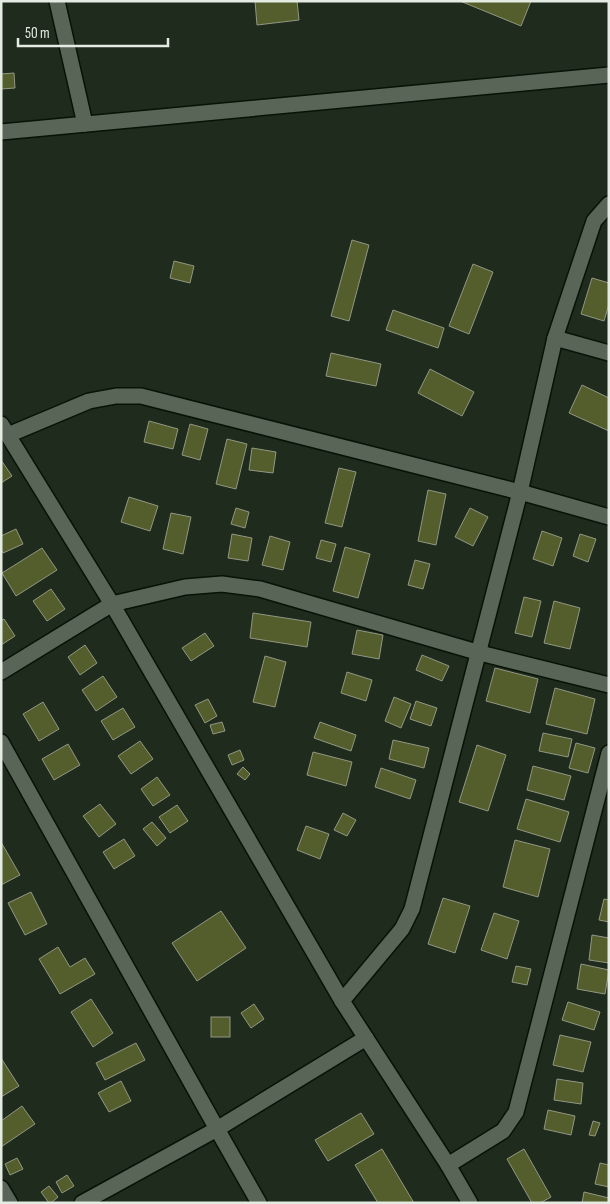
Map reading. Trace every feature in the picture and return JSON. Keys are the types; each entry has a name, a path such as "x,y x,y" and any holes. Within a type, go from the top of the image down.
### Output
{"street":[{"path":"57,1 85,124"},
{"path":"1,132 609,75"},
{"path":"342,1001 402,929 412,909 480,653 520,492 555,338 594,221 609,204"},
{"path":"555,338 609,353"},
{"path":"470,1203 448,1165 342,1001 112,604 5,429 89,401 116,396 141,396 520,492 609,517"},
{"path":"1,672 112,604 185,587 222,584 260,589 480,653 609,685"},
{"path":"1,742 260,1203"},
{"path":"448,1165 503,1131 516,1112 609,753"},
{"path":"82,1203 217,1129 366,1038"},
{"path":"1,1188 10,1203"}],"building":[{"path":"255,1 297,1 299,20 257,25"},
{"path":"460,1 531,1 521,26"},
{"path":"14,73 15,88 1,89 1,74"},
{"path":"352,240 369,245 349,321 331,316"},
{"path":"174,261 194,266 190,283 170,278"},
{"path":"473,264 493,272 469,334 449,326"},
{"path":"592,278 609,283 609,304 604,321 581,314"},
{"path":"393,310 444,328 438,348 386,330"},
{"path":"331,353 381,364 376,386 326,376"},
{"path":"430,369 474,392 462,416 418,393"},
{"path":"582,385 609,398 609,431 569,413"},
{"path":"149,421 178,429 173,449 144,442"},
{"path":"190,424 208,429 200,460 182,455"},
{"path":"227,439 247,444 236,489 216,484"},
{"path":"252,448 276,452 273,473 249,470"},
{"path":"1,460 12,476 1,483"},
{"path":"339,468 356,472 342,527 325,523"},
{"path":"428,490 446,494 436,545 418,541"},
{"path":"129,497 158,506 150,531 121,522"},
{"path":"236,508 249,512 245,528 231,524"},
{"path":"470,508 488,517 473,546 455,537"},
{"path":"171,513 191,517 183,554 163,549"},
{"path":"16,529 23,544 3,553 1,549 1,536"},
{"path":"542,531 562,538 553,566 533,559"},
{"path":"232,534 252,538 248,561 228,558"},
{"path":"580,534 596,539 588,562 573,556"},
{"path":"270,536 290,542 283,570 262,565"},
{"path":"321,540 336,544 331,562 316,558"},
{"path":"345,547 370,554 358,598 333,591"},
{"path":"42,548 57,570 16,596 2,573"},
{"path":"415,560 430,564 423,589 408,585"},
{"path":"51,589 65,609 47,621 33,601"},
{"path":"524,597 541,601 532,637 515,633"},
{"path":"554,601 580,608 570,649 544,643"},
{"path":"253,613 311,622 307,647 250,638"},
{"path":"4,619 15,636 1,645 1,621"},
{"path":"357,630 383,635 379,659 352,654"},
{"path":"205,633 214,646 191,661 182,648"},
{"path":"85,645 97,663 80,675 68,657"},
{"path":"422,655 449,666 442,681 416,670"},
{"path":"265,656 286,662 275,707 253,702"},
{"path":"495,668 538,679 530,713 486,701"},
{"path":"347,672 372,680 366,701 341,693"},
{"path":"103,676 117,697 96,711 82,690"},
{"path":"555,688 595,699 587,734 546,724"},
{"path":"394,697 411,704 401,728 385,721"},
{"path":"208,699 217,716 205,723 195,705"},
{"path":"416,701 437,708 431,726 410,719"},
{"path":"43,702 59,729 39,741 23,714"},
{"path":"123,708 135,727 113,740 101,721"},
{"path":"222,722 225,731 213,734 210,725"},
{"path":"320,722 356,735 351,751 314,738"},
{"path":"543,733 572,739 568,757 539,751"},
{"path":"393,740 429,748 424,768 389,759"},
{"path":"140,741 153,759 131,774 118,756"},
{"path":"576,743 595,748 588,773 569,768"},
{"path":"68,744 80,765 54,780 42,759"},
{"path":"477,745 506,755 488,811 459,802"},
{"path":"240,750 244,760 232,765 228,755"},
{"path":"313,752 352,762 346,786 307,775"},
{"path":"533,766 571,776 564,800 527,790"},
{"path":"243,767 250,774 245,780 237,774"},
{"path":"381,768 416,780 410,799 375,787"},
{"path":"157,777 170,795 153,806 141,789"},
{"path":"526,799 569,812 560,842 517,829"},
{"path":"100,804 116,824 99,837 83,816"},
{"path":"177,805 188,821 170,833 159,817"},
{"path":"343,813 356,820 347,836 334,830"},
{"path":"152,822 166,838 157,846 143,829"},
{"path":"306,826 329,834 320,859 297,850"},
{"path":"124,839 135,856 114,869 103,852"},
{"path":"515,840 550,849 538,897 503,887"},
{"path":"1,842 20,875 1,885"},
{"path":"31,892 47,924 25,935 8,903"},
{"path":"443,898 470,906 455,953 428,944"},
{"path":"604,899 609,900 609,922 599,920"},
{"path":"221,911 246,948 197,981 172,943"},
{"path":"494,913 519,921 507,959 481,950"},
{"path":"592,935 609,938 609,963 589,960"},
{"path":"58,947 70,967 85,958 95,974 60,994 39,959"},
{"path":"581,964 609,970 605,994 577,989"},
{"path":"516,966 531,969 527,985 512,982"},
{"path":"91,999 113,1033 93,1047 71,1012"},
{"path":"568,1002 600,1012 594,1030 562,1020"},
{"path":"254,1004 264,1019 251,1028 241,1013"},
{"path":"211,1017 230,1017 230,1037 211,1037"},
{"path":"560,1035 591,1042 583,1072 553,1065"},
{"path":"136,1043 145,1060 105,1080 96,1063"},
{"path":"1,1058 19,1086 1,1097"},
{"path":"557,1079 583,1083 581,1104 554,1100"},
{"path":"121,1081 131,1101 109,1112 98,1093"},
{"path":"22,1106 35,1124 1,1147 1,1121"},
{"path":"548,1110 575,1116 571,1135 544,1129"},
{"path":"361,1113 374,1134 328,1161 315,1140"},
{"path":"593,1121 600,1123 595,1136 589,1135"},
{"path":"382,1149 414,1203 378,1203 355,1165"},
{"path":"524,1149 551,1197 540,1203 532,1203 507,1159"},
{"path":"17,1158 23,1169 10,1175 5,1164"},
{"path":"600,1163 609,1165 609,1187 595,1184"},
{"path":"67,1175 74,1186 62,1193 56,1182"},
{"path":"49,1186 58,1197 51,1203 41,1192"},
{"path":"584,1192 609,1198 609,1203 582,1203"}]}
